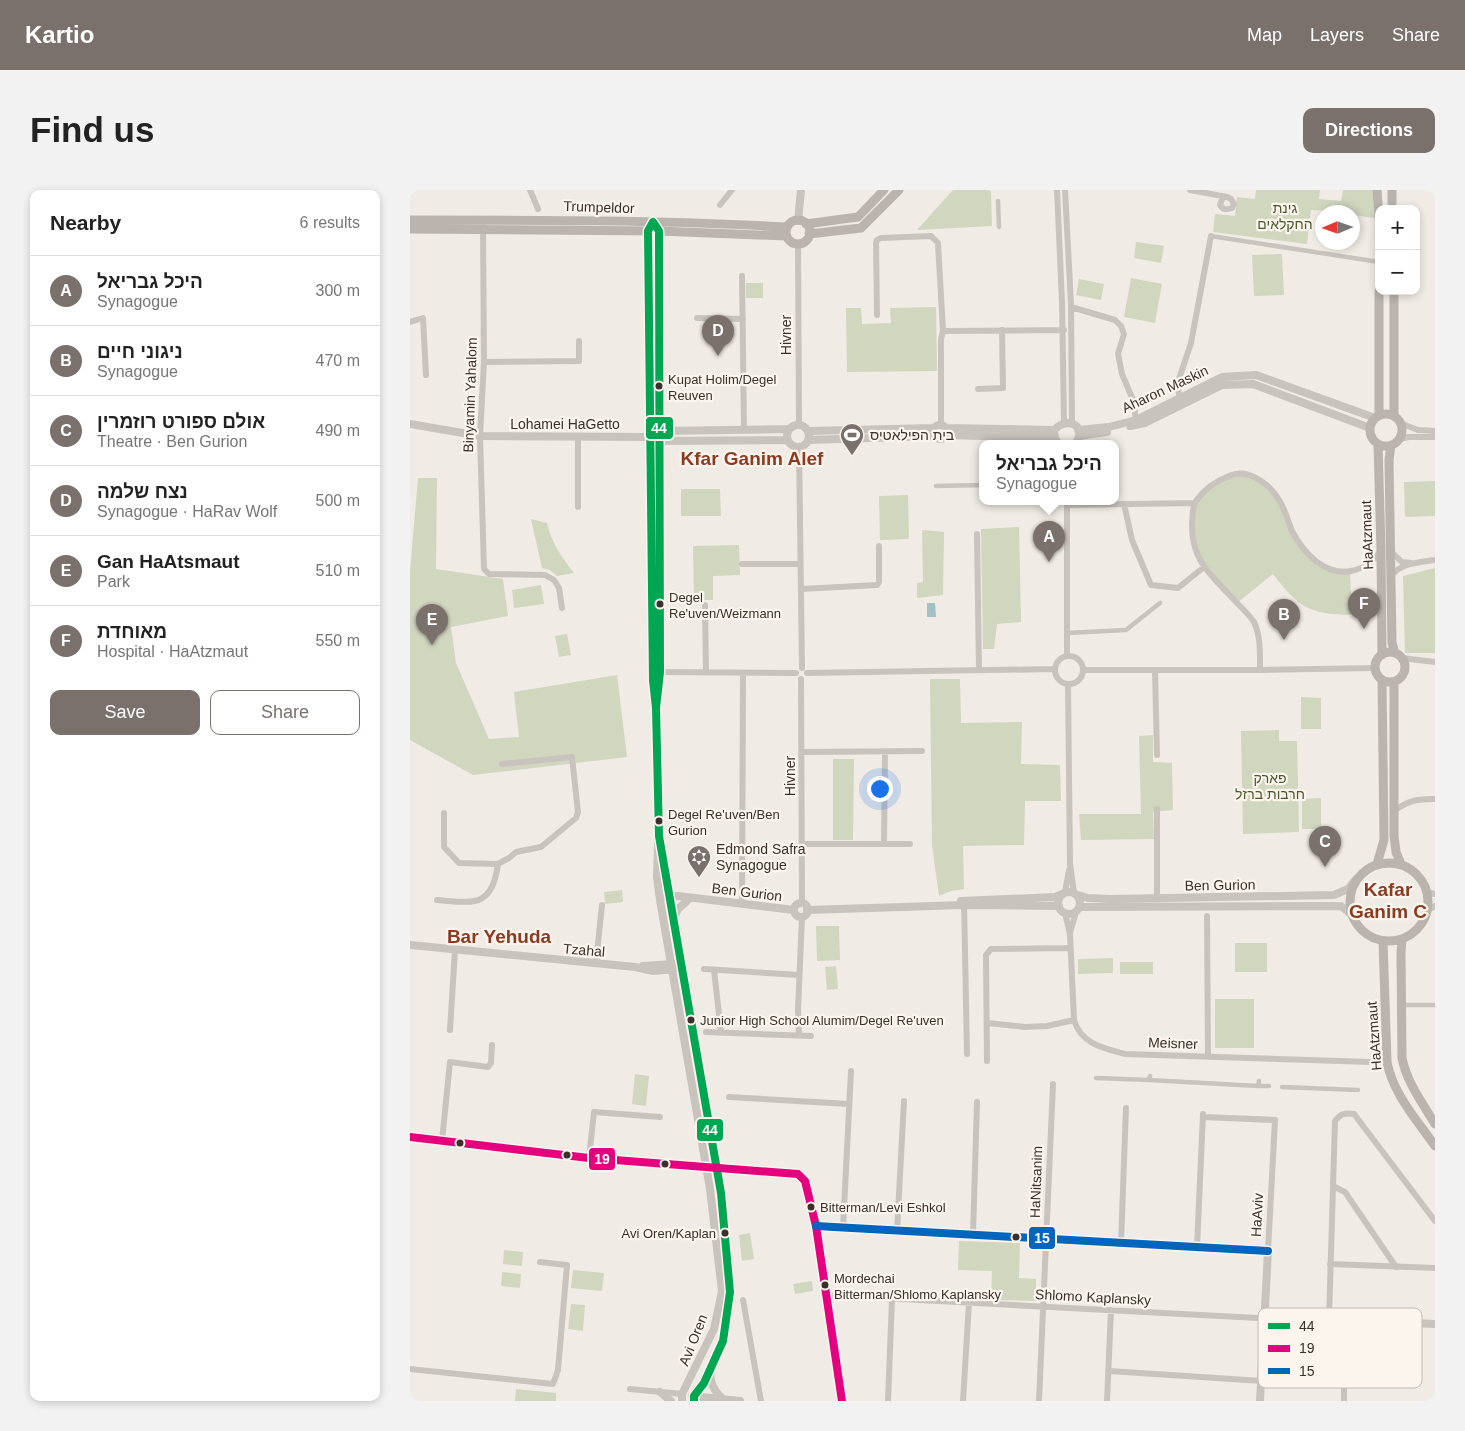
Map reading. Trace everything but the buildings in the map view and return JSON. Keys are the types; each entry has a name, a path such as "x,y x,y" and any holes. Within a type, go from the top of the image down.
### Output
{"main road":[{"path":"809,234 806,241 798,244 791,242 787,231 792,222 858,218 884,190"},
{"path":"809,234 861,228 898,190"},
{"path":"1377,190 1378,205"},
{"path":"1392,190 1392,205"},
{"name":"Trumpeldor","path":"410,220 542,219 653,222 787,231"},
{"path":"802,222 809,234"},
{"name":"Trumpeldor","path":"410,229 787,231"},
{"path":"1379,295 1377,417 1370,428 1371,438 1382,446 1391,445 1399,439 1402,429 1397,419 1394,295"},
{"path":"1377,417 1384,414 1397,419"},
{"name":"HaAtzmaut","path":"1378,444 1382,655"},
{"name":"HaAtzmaut","path":"1391,445 1389,460 1392,643 1399,656"},
{"path":"1391,652 1399,656 1405,670 1401,678 1394,682 1382,680 1377,675 1375,668 1377,661 1382,655 1391,652"},
{"path":"1377,864 1384,840 1382,680"},
{"path":"1394,682 1394,811 1396,852 1402,864"},
{"path":"1389,862 1402,864 1413,870 1431,893 1431,908 1423,923 1414,932 1402,939 1383,941 1373,938 1356,924 1350,902 1351,890 1356,879 1365,870 1377,864 1389,862"},
{"name":"HaAtzmaut","path":"1402,939 1402,1058 1405,1073 1410,1083 1435,1124"},
{"name":"HaAtzmaut","path":"1383,941 1388,1069 1395,1087 1435,1146"}],"street":[{"path":"530,190 538,209"},
{"path":"720,205 732,190"},
{"path":"801,190 802,222"},
{"path":"1057,190 1061,330 1068,423 1078,437"},
{"path":"808,436 940,431 1056,437 1068,423 1071,331 1065,190"},
{"path":"1190,190 1222,197"},
{"path":"998,201 999,227"},
{"path":"482,228 488,220"},
{"path":"656,672 650,437 648,231 653,222 659,231 660,441 656,672 659,836"},
{"name":"Binyamin Yahalom","path":"482,228 484,362 480,436 484,565 486,572 489,574 545,575 554,580 559,588 562,608"},
{"path":"877,316 877,240 881,238 931,236 936,239 938,243 942,331 940,431"},
{"path":"1180,398 1177,385 1191,343 1211,236 1375,261"},
{"name":"Hivner","path":"798,244 799,425"},
{"path":"742,276 744,430"},
{"path":"1070,307 1115,320 1122,326 1124,334 1118,354 1122,374 1133,400 1136,420"},
{"path":"410,322 423,318 426,375"},
{"path":"697,318 743,319"},
{"path":"978,389 1003,388 1002,330"},
{"path":"942,331 1071,331"},
{"path":"484,362 579,361 579,341"},
{"name":"Aharon Maskin","path":"1078,437 1136,420 1222,376 1256,375 1377,417"},
{"name":"Aharon Maskin","path":"1078,437 1145,423 1222,385 1252,384 1370,428"},
{"path":"1397,419 1418,430 1435,431"},
{"name":"Lohamei HaGetto","path":"410,424 480,436 650,437 660,441 788,440"},
{"path":"650,437 660,431 789,429 799,425 803,426 808,436"},
{"path":"789,429 787,433 788,440 794,446 799,447"},
{"path":"799,447 803,445 808,436"},
{"path":"1399,439 1409,436 1435,437"},
{"path":"578,438 578,507"},
{"path":"656,672 799,676 805,678 800,564 799,447"},
{"path":"1260,670 1259,638 1253,621 1204,567 1194,548 1192,527 1195,503 1211,486 1222,478 1240,472 1260,480 1270,487 1280,500 1292,531 1304,551 1320,564 1332,570 1343,572 1366,567 1381,550"},
{"path":"936,486 979,485"},
{"path":"1119,504 1195,503"},
{"path":"1124,504 1132,540 1151,585 1178,588 1204,567"},
{"path":"1067,505 1067,656"},
{"path":"977,534 979,670"},
{"path":"801,589 877,585 880,582 879,546"},
{"path":"1391,552 1402,562 1417,563"},
{"path":"1390,579 1396,570 1417,563 1435,560"},
{"path":"742,564 800,564"},
{"path":"1067,633 1126,630 1160,603"},
{"path":"704,606 706,673"},
{"path":"1067,656 1080,661 1083,670 1079,680 1068,684 1058,678 1055,669 1061,659 1067,656"},
{"path":"1399,656 1435,662"},
{"path":"1083,670 1375,668"},
{"path":"804,670 1055,669"},
{"path":"1155,670 1157,755"},
{"path":"742,904 743,674"},
{"name":"Hivner","path":"799,676 802,752 802,903"},
{"path":"1068,684 1070,864 1076,894 1080,901 1070,934"},
{"path":"802,752 922,751"},
{"path":"884,844 885,752"},
{"path":"444,813 444,847 459,863 498,864 516,852 542,847 573,822 578,812 572,757 502,764"},
{"path":"1394,811 1404,803 1435,799"},
{"path":"1156,809 1157,898"},
{"name":"Avi Oren","path":"659,836 721,1193 730,1292 723,1341 704,1383 694,1399"},
{"name":"Avi Oren","path":"659,836 657,876 660,900 710,1189 722,1291 714,1329 682,1397"},
{"path":"802,844 910,844"},
{"path":"437,900 469,903 479,900 489,892 496,879 498,864"},
{"path":"988,1023 1025,1027 1047,1026 1074,1020 1070,934 1059,901 1064,893 1070,864"},
{"name":"Ben Gurion","path":"1076,894 1088,898 1334,895 1348,889 1356,879"},
{"path":"799,1035 802,917 808,910 950,905 964,902 1055,897 1064,893 1076,894"},
{"name":"Ben Gurion","path":"670,899 687,901 698,899"},
{"name":"Ben Gurion","path":"660,900 698,899 794,910"},
{"path":"673,920 678,909 687,901"},
{"path":"964,902 1062,909 1070,914 1078,909"},
{"path":"964,902 967,1054"},
{"name":"Ben Gurion","path":"802,917 795,914 795,905 802,903 806,905 808,910"},
{"path":"596,963 602,905"},
{"name":"Ben Gurion","path":"1078,909 1294,905 1341,906 1352,914"},
{"path":"1207,916 1208,1056"},
{"name":"Tzahal","path":"410,945 635,967 653,971 680,965"},
{"path":"988,1061 986,955 991,949 1070,948"},
{"path":"450,1030 455,950"},
{"path":"704,970 800,974"},
{"path":"714,970 721,1032"},
{"path":"1406,1005 1435,1005"},
{"name":"Meisner","path":"1074,1020 1076,1026 1089,1042 1125,1054 1371,1062 1379,1062 1387,1055"},
{"path":"706,1032 811,1036"},
{"path":"442,1141 450,1062 488,1067 491,1063 492,1045"},
{"name":"Meisner","path":"1371,1062 1388,1069"},
{"path":"843,1228 850,1071"},
{"path":"1096,1078 1150,1078 1258,1083 1269,1086"},
{"name":"HaNitsanim","path":"1039,1401 1053,1084"},
{"path":"1282,1087 1358,1090"},
{"path":"729,1097 849,1104"},
{"path":"897,1231 904,1101"},
{"path":"973,1235 977,1102"},
{"path":"1121,1243 1126,1108"},
{"path":"589,1158 594,1112 660,1117"},
{"path":"1329,1308 1335,1121 1339,1116 1344,1113 1354,1114 1435,1221"},
{"name":"HaAviv","path":"1197,1247 1203,1115 1275,1120 1265,1308"},
{"path":"410,1137 589,1158 798,1174 805,1181 816,1226 842,1401"},
{"path":"1333,1186 1345,1192 1396,1267"},
{"path":"816,1226 1268,1251"},
{"path":"410,1369 553,1384 558,1370 567,1265 540,1262"},
{"path":"1330,1264 1435,1268"},
{"name":"Shlomo Kaplansky","path":"825,1295 1258,1318"},
{"path":"888,1401 892,1299"},
{"path":"743,1300 761,1401"},
{"path":"964,1401 969,1303"},
{"path":"1107,1401 1112,1310"},
{"path":"1422,1323 1435,1324"},
{"path":"1109,1370 1258,1381"},
{"path":"709,1371 715,1392 722,1400"},
{"name":"HaAviv","path":"1260,1401 1261,1388"},
{"path":"1344,1388 1344,1401"},
{"path":"630,1389 660,1392 694,1399 740,1401"},
{"path":"660,1392 671,1401"}],"green space":[{"path":"953,190 989,190 991,192 992,226 917,230"},
{"name":"גינת החקלאים","path":"1256,190 1320,190 1319,199 1341,201 1343,190 1373,190 1374,218 1360,216 1360,205 1315,205 1315,210 1311,210 1307,244 1213,232 1215,214 1235,216 1237,197 1255,199"},
{"path":"1136,242 1164,246 1161,263 1134,258"},
{"path":"1282,254 1284,295 1254,296 1252,255"},
{"path":"1131,278 1162,284 1155,323 1124,317"},
{"path":"1079,279 1104,284 1101,300 1076,295"},
{"path":"746,283 763,283 763,298 746,298"},
{"path":"936,307 937,371 847,372 846,308 861,308 862,324 891,323 890,308"},
{"path":"1236,473 1270,487 1293,531 1320,564 1350,571 1351,598 1357,600 1355,609 1351,608 1351,615 1325,613 1306,607 1290,595 1273,574 1237,603 1198,558 1193,514 1202,494"},
{"path":"418,478 437,478 436,569 503,579 508,616 451,627 456,663 489,739 519,737 514,692 617,675 627,757 473,775 410,740 410,571"},
{"path":"1435,481 1435,516 1405,517 1404,482"},
{"path":"681,489 720,489 721,516 681,516"},
{"path":"908,495 909,539 880,540 879,496"},
{"path":"531,519 547,523 551,537 558,550 574,573 557,576 550,570 542,568"},
{"path":"1019,527 1021,622 997,624 994,649 983,649 981,529"},
{"path":"922,530 944,532 943,595 917,598 917,583 923,582"},
{"path":"739,545 740,575 713,576 713,600 694,600 693,546"},
{"path":"1435,568 1435,653 1405,653 1403,576"},
{"path":"541,585 544,604 514,608 512,590"},
{"path":"567,634 571,655 559,657 555,636"},
{"path":"930,679 960,679 961,723 1022,722 1021,764 1060,765 1061,801 1025,801 1024,845 963,846 964,889 951,891 939,896 932,845"},
{"path":"1301,697 1321,698 1321,729 1301,729"},
{"name":"פארק חרבות ברזל","path":"1279,730 1279,741 1297,741 1299,832 1243,834 1241,731"},
{"path":"1153,735 1153,762 1172,763 1173,810 1153,812 1154,839 1081,840 1079,814 1141,814 1139,736"},
{"path":"833,759 854,759 853,840 833,840"},
{"path":"1321,798 1321,829 1302,829 1302,799"},
{"path":"622,890 623,902 605,904 604,892"},
{"path":"816,926 839,926 840,960 817,961"},
{"path":"1235,943 1267,943 1267,972 1235,972"},
{"path":"1113,958 1113,973 1078,974 1078,959"},
{"path":"1120,962 1153,962 1153,974 1120,974"},
{"path":"836,966 838,989 827,990 825,967"},
{"path":"1215,999 1254,999 1254,1048 1215,1048"},
{"path":"635,1074 649,1076 646,1106 632,1104"},
{"path":"750,1233 754,1259 742,1261 739,1235"},
{"path":"959,1241 1020,1243 1019,1278 1036,1279 1036,1301 991,1300 992,1271 958,1270"},
{"path":"504,1250 523,1252 522,1266 503,1264"},
{"path":"573,1270 604,1273 602,1291 571,1288"},
{"path":"502,1272 521,1274 520,1288 501,1286"},
{"path":"812,1281 813,1291 795,1294 793,1284"},
{"path":"571,1304 585,1305 583,1331 568,1329"},
{"path":"516,1389 556,1393 556,1401 515,1401"}],"water":[{"path":"927,603 935,603 936,617 927,617"}],"transit line":[{"name":"44","path":"656,708 660,672 659,231 653,222 648,231 653,680 656,708 659,836 721,1193 730,1292 723,1341 704,1383 694,1396 694,1401"},
{"name":"19","path":"410,1137 589,1158 798,1174 805,1181 816,1226 842,1401"},
{"name":"15","path":"816,1226 1268,1251"}],"place":[{"name":"נצח שלמה","path":"718,356"},
{"name":"Kupat Holim/Degel Reuven","path":"659,386"},
{"name":"בית הפילאטיס","path":"852,456"},
{"name":"היכל גבריאל","path":"1049,562"},
{"name":"Degel Re'uven/Weizmann","path":"660,604"},
{"name":"מאוחדת","path":"1364,629"},
{"name":"ניגוני חיים","path":"1284,640"},
{"name":"Gan HaAtsmaut","path":"432,645"},
{"name":"Degel Re'uven/Ben Gurion","path":"659,821"},
{"name":"אולם ספורט רוזמרין","path":"1325,867"},
{"name":"Edmond Safra Synagogue","path":"699,878"},
{"name":"Junior High School Alumim/Degel Re'uven","path":"691,1020"},
{"name":"Bitterman/Levi Eshkol","path":"811,1207"},
{"name":"Avi Oren/Kaplan","path":"725,1233"},
{"name":"Mordechai Bitterman/Shlomo Kaplansky","path":"825,1285"}],"district":[{"name":"Kfar Ganim Alef","path":"752,458"},
{"name":"Kafar Ganim C","path":"1388,900"},
{"name":"Bar Yehuda","path":"499,936"}]}
